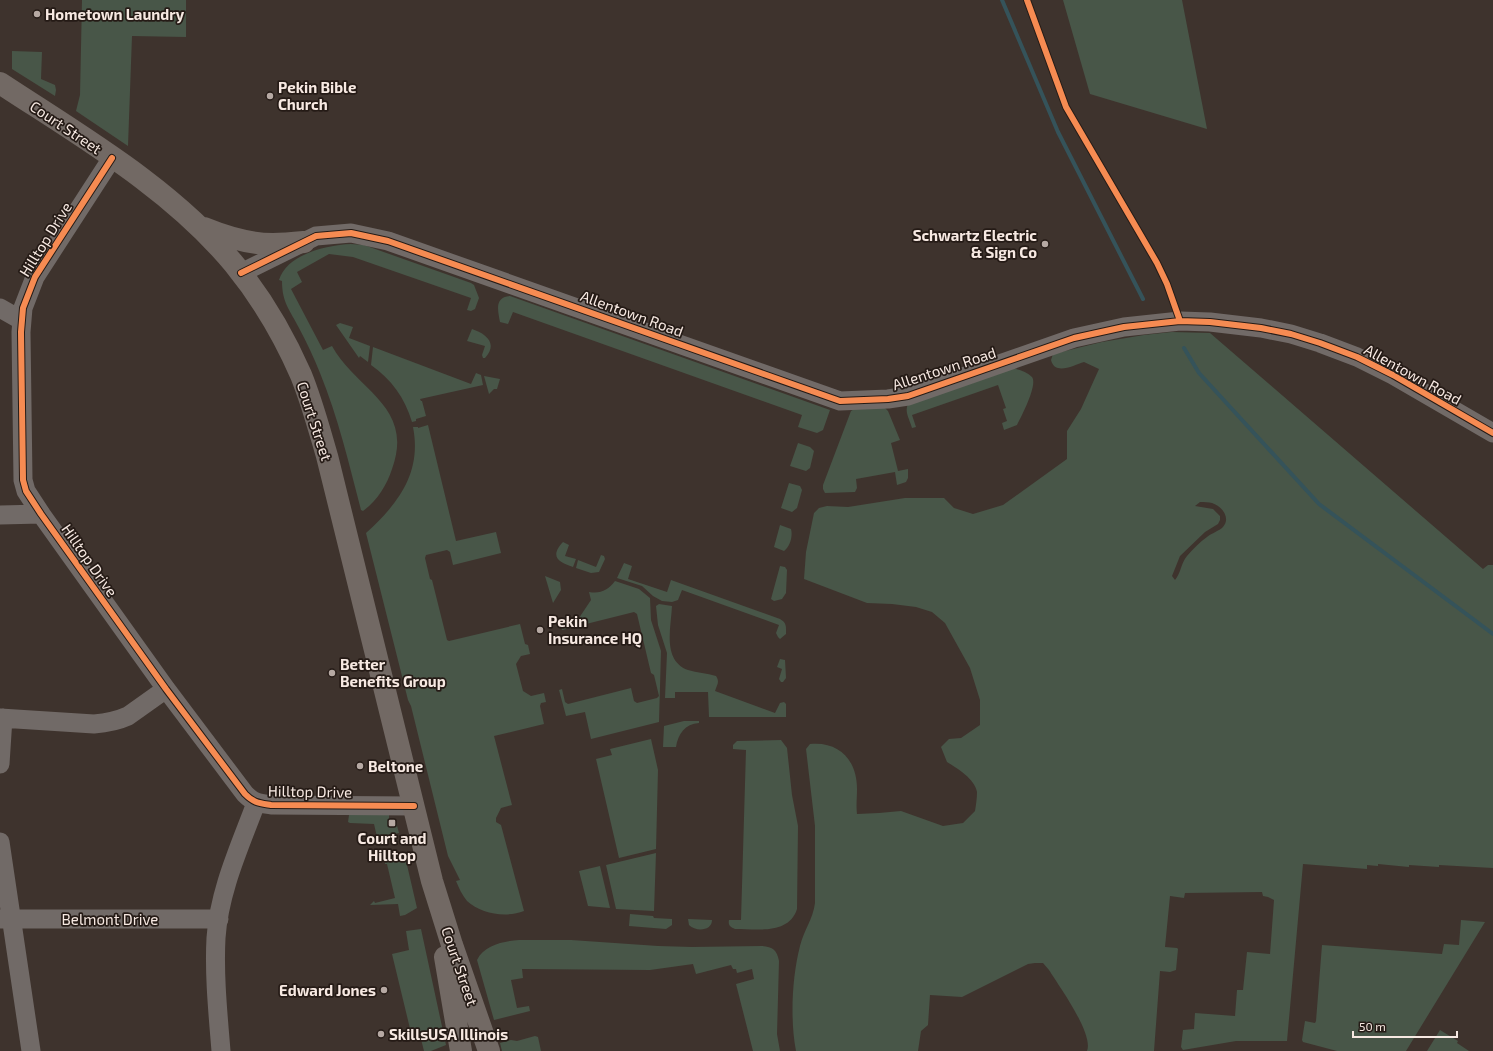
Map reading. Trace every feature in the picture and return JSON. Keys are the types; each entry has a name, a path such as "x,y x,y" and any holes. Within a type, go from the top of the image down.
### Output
{"main road":[{"name":"Court Street","path":"0,83 112,158 161,194 196,225 227,256 241,273 270,316 301,375 327,456 432,881 461,1051"},
{"path":"196,225 226,237 247,241 272,244 304,242"},
{"name":"Court Street","path":"432,881 452,945 489,1051"}],"street":[{"name":"Hilltop Drive","path":"112,158 35,277 28,293 21,320 23,480 26,491 166,689 245,794 256,803 271,805 414,806"},
{"name":"Allentown Road","path":"241,273 316,236 351,233 388,241 840,401 888,399 908,396 1074,338 1124,327 1180,321 1210,322 1261,328 1291,334 1357,357 1393,375 1493,433"},
{"path":"0,308 21,320"},
{"path":"0,516 41,514"},
{"path":"0,764 2,718 94,724 105,723 128,716 166,689"},
{"name":"Hilltop Drive","path":"221,1051 216,950 219,919 230,873 256,803"},
{"path":"0,842 6,919 31,1051"},
{"name":"Belmont Drive","path":"6,919 219,919"}],"green space":[{"path":"82,0 186,0 186,37 132,36 128,146 76,111 80,95"},
{"path":"1063,0 1182,0 1207,129 1090,94"},
{"path":"12,51 42,52 41,79 55,85 55,96 12,69"},
{"path":"351,244 364,245 471,283 474,285 479,298 475,309 471,311 467,310 471,298 353,257 329,254 297,272 302,282 291,289 323,350 332,346 342,361 380,400 396,429 397,447 390,475 377,498 363,511 361,510 343,441 318,367 287,306 283,295 282,281 279,280 283,271 299,257 331,246"},
{"path":"510,296 830,410 823,430 817,433 798,427 802,415 513,312 508,324 500,322 498,309 499,302 501,299"},
{"path":"340,323 353,327 349,338 370,346 368,362 360,356 359,358 336,325"},
{"path":"472,329 486,337 491,344 489,353 485,358 483,358 482,355 485,346 467,341"},
{"path":"1172,332 1210,333 1483,569 1488,565 1493,565 1493,868 1439,865 1439,867 1409,865 1409,867 1378,864 1378,866 1367,865 1367,869 1303,864 1287,1041 1236,1041 1183,1050 1181,1047 1183,1030 1194,1029 1195,1013 1235,1016 1237,990 1243,990 1247,952 1270,954 1274,900 1263,896 1262,892 1185,893 1184,898 1170,896 1165,947 1178,949 1176,970 1170,972 1160,971 1154,1051 1087,1051 1088,1043 1081,1022 1067,998 1043,963 1035,963 1028,964 962,997 930,995 928,1025 921,1031 918,1051 796,1051 793,1026 795,971 800,946 815,903 815,826 806,749 810,744 830,746 838,749 850,761 854,769 856,779 857,814 901,811 943,826 963,823 975,811 977,792 976,787 969,778 947,762 941,747 949,739 961,738 980,725 980,700 970,668 945,623 932,612 916,607 867,603 804,579 806,552 814,513 819,508 827,506 848,507 905,498 944,498 954,508 973,514 1003,505 1067,459 1067,431 1081,409 1099,369 1084,362 1065,368 1056,367 1053,365 1051,360 1053,354 1102,342","holes":["1200,502 1211,503 1219,507 1226,516 1225,524 1189,553 1175,580 1172,576 1180,556 1205,532 1218,524 1220,520 1220,516 1213,509 1195,506"]},
{"path":"373,347 471,384 476,373 481,375 483,385 420,399 422,401 426,416 412,422 401,397 391,383 371,365"},
{"path":"1011,368 1028,374 1032,377 1033,381 1031,394 1017,425 1004,430 1002,423 1007,421 1003,409 1006,408 998,385 912,415 916,427 912,428 907,413 908,404"},
{"path":"484,376 500,379 497,389 494,389 489,394"},
{"path":"856,408 885,408 888,411 900,440 891,443 898,471 908,469 908,478 906,482 897,485 895,472 856,479 857,488 855,492 825,493 823,485 851,411"},
{"path":"428,425 456,541 496,532 501,553 453,565 450,552 447,550 426,555 425,558 430,579 432,580 447,640 449,641 520,624 525,644 528,645 530,654 521,656 516,664 523,691 531,696 544,693 546,702 541,703 540,706 544,724 494,736 512,805 501,808 496,818 496,822 501,825 524,911 517,913 494,914 479,909 467,901 456,881 460,880 448,856 366,533 378,522 397,499 411,473 415,444 413,427 418,428"},
{"path":"798,443 810,447 814,451 810,468 806,471 790,466"},
{"path":"789,483 800,486 802,490 797,508 792,512 781,508"},
{"path":"780,525 791,529 792,532 789,544 784,551 774,547"},
{"path":"563,542 569,545 565,556 576,559 573,567 560,561 556,555"},
{"path":"601,555 604,556 605,559 599,572 591,573 576,568 578,560 596,567"},
{"path":"624,563 632,566 628,579 667,592 671,580 780,619 785,624 786,634 780,639 776,633 779,625 682,590 678,600 672,602 662,601 653,596 642,586 617,578"},
{"path":"780,566 785,567 787,570 786,593 782,599 774,601 771,599"},
{"path":"545,576 560,582 561,590 553,603"},
{"path":"615,581 639,589 650,598 651,620 661,651 659,722 591,739 585,712 566,716 559,690 562,689 565,702 568,704 631,688 634,701 637,703 657,698 659,696 654,675 651,673 637,614 634,612 562,630 560,623 579,618 591,600 589,592 604,591"},
{"path":"659,604 672,606 670,633 671,651 674,659 680,665 688,670 716,676 718,682 715,691 775,713 780,703 784,702 786,704 786,717 709,717 708,692 675,692 675,698 665,698 667,653 658,625 656,606"},
{"path":"780,659 785,660 786,678 783,682 779,679 782,669 777,667"},
{"path":"684,721 699,721 699,723 690,725 683,730 678,738 676,747 663,747 664,726"},
{"path":"651,739 658,770 656,849 619,858 596,759 612,755 610,749"},
{"path":"781,740 787,748 792,795 798,826 797,909 793,917 787,923 779,927 762,930 735,929 730,926 729,920 741,920 746,750 733,749 733,745 737,741"},
{"path":"349,815 389,815 389,819 396,822 399,833 377,837 374,824 350,823 348,822"},
{"path":"404,852 417,908 405,915 400,916 398,904 370,905 374,901 375,903 395,898 384,857 386,855"},
{"path":"656,853 654,911 616,909 606,865"},
{"path":"600,866 610,908 588,906 579,871"},
{"path":"630,914 672,919 672,925 666,929 629,926"},
{"path":"688,919 712,920 711,924 707,928 696,929 689,925"},
{"path":"1461,920 1485,922 1406,1051 1337,1051 1303,1042 1305,1021 1315,1023 1316,1021 1322,945 1442,954 1444,944 1459,945"},
{"path":"421,929 446,1045 431,1051 424,1051 421,1039 413,1041 392,954 409,950 406,931"},
{"path":"571,940 692,947 762,946 772,948 776,952 779,961 777,1034 780,1051 753,1051 736,984 754,979 752,969 737,973 736,969 733,969 731,965 696,974 693,964 650,970 522,969 523,978 511,980 517,1008 529,1006 530,1011 494,1020 477,960 489,947 507,941"},
{"path":"1440,1030 1458,1041 1457,1043 1469,1051 1427,1051"},
{"path":"535,1036 538,1037 541,1051 502,1051 500,1043 511,1040 517,1041"}],"waterway":[{"path":"1002,0 1058,132 1143,299"},
{"path":"1184,348 1199,373 1319,504 1493,634"}],"cycle path":[{"path":"1027,0 1066,107 1157,263 1167,284 1180,321"},
{"path":"112,158 35,277 23,308 21,332 23,480 26,491 166,689 248,797 257,802 271,805 414,806"},
{"path":"241,273 316,236 351,233 388,241 840,401 888,399 908,396 1074,338 1124,327 1180,321 1210,322 1261,328 1291,334 1357,357 1393,375 1493,433"}],"place":[{"name":"Hometown Laundry","path":"37,14"},
{"name":"Pekin Bible Church","path":"270,96"},
{"name":"Schwartz Electric & Sign Co","path":"1045,244"},
{"name":"Pekin Insurance HQ","path":"540,630"},
{"name":"Better Benefits Group","path":"332,673"},
{"name":"Beltone","path":"360,766"},
{"name":"Court and Hilltop","path":"392,823"},
{"name":"Edward Jones","path":"384,990"},
{"name":"SkillsUSA Illinois","path":"381,1034"}]}
